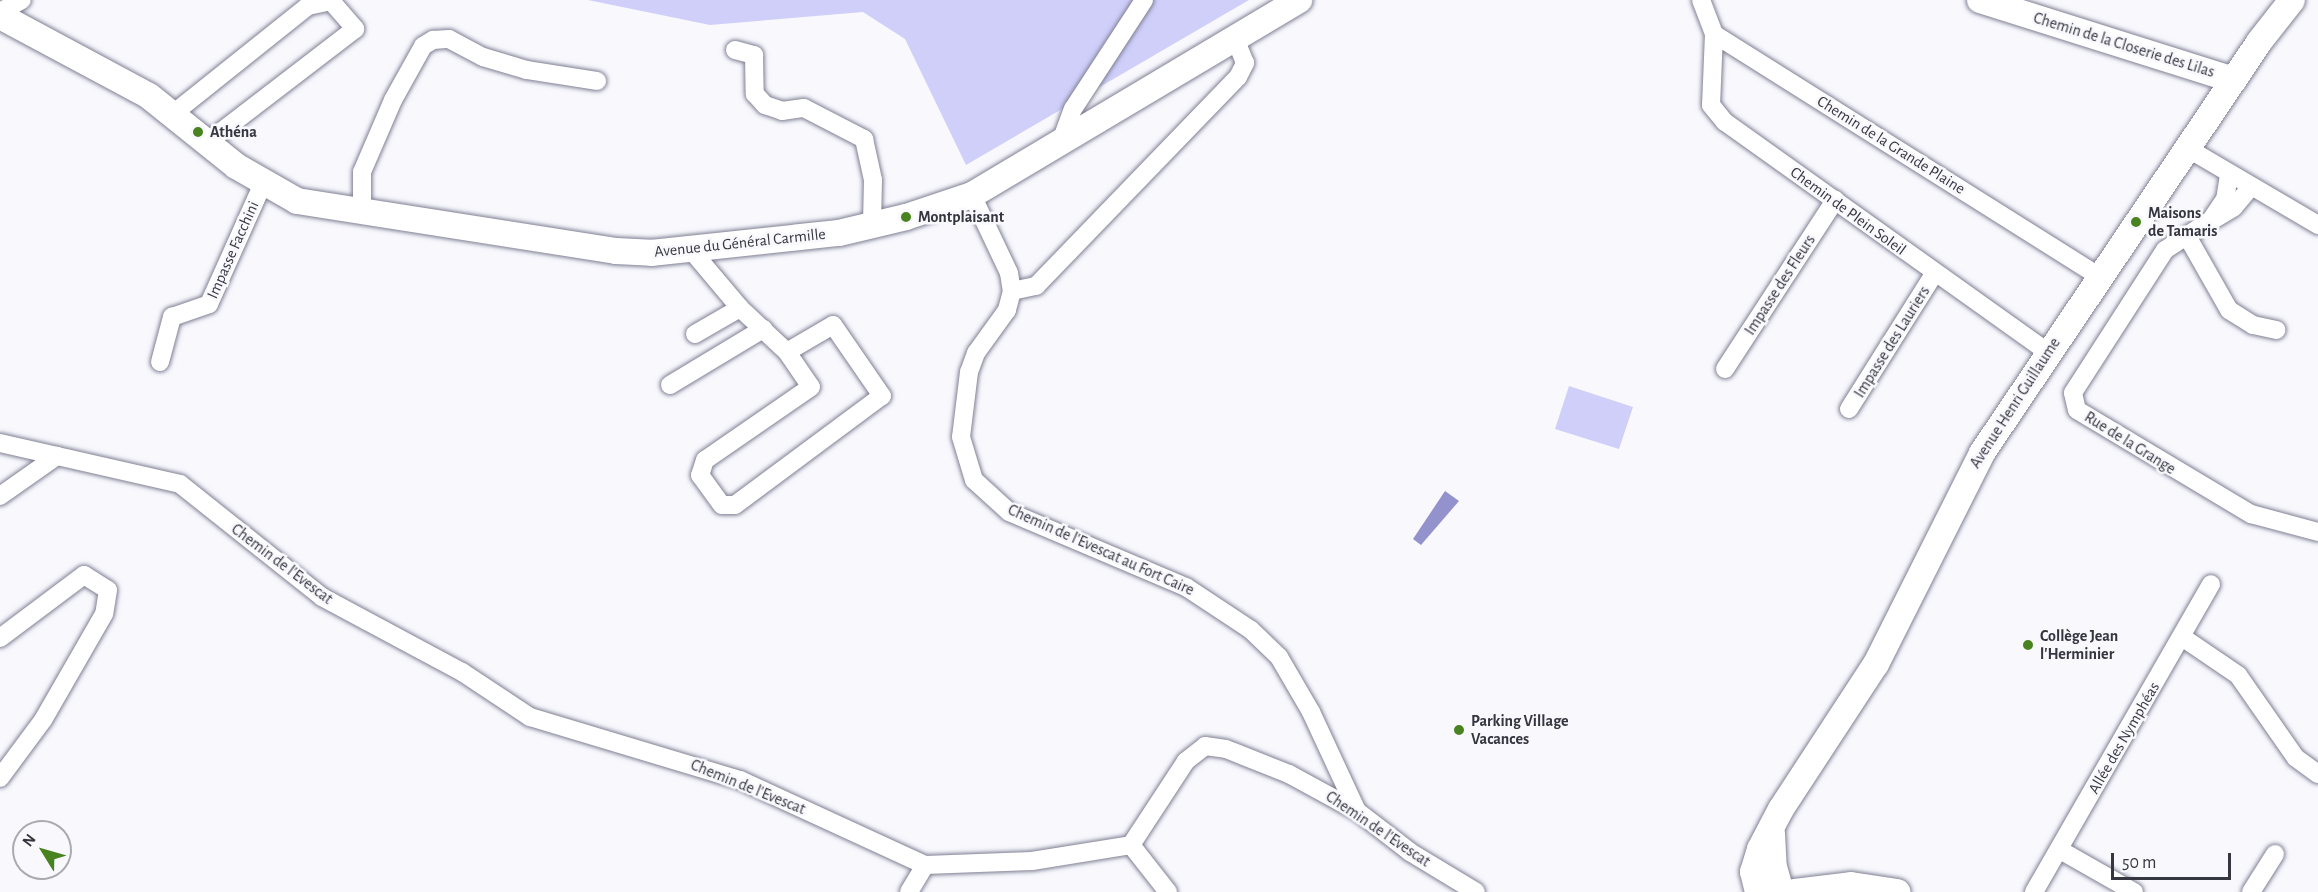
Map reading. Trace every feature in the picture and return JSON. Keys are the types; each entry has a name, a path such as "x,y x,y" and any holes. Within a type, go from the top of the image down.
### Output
{"street":[{"path":"0,14 22,0"},
{"path":"1060,144 1073,109 1144,0"},
{"name":"Avenue du Général Carmille","path":"0,14 174,113 263,183 297,201 616,251 692,251 872,225 972,195 1236,41 1299,0"},
{"path":"1701,0 1714,34"},
{"name":"Chemin de la Closerie des Lilas","path":"1980,0 2234,80"},
{"name":"Avenue Henri Guillaume","path":"1752,886 1772,827 1861,690 1967,478 2099,276 2292,0"},
{"path":"174,113 308,6 331,2 355,29 208,142"},
{"name":"Chemin de Plein Soleil","path":"1714,34 1711,105 1725,122 1934,274 2048,352"},
{"name":"Chemin de la Grande Plaine","path":"1714,34 2099,276"},
{"path":"362,211 362,172 393,100 423,46 433,39 449,39 483,57 527,70 597,81"},
{"path":"972,195 1009,273 1012,291 1036,286 1238,77 1245,63 1236,41"},
{"path":"735,50 754,55 755,94 765,105 782,111 804,108 864,139 873,180 872,225"},
{"path":"2187,148 2229,175 2318,225"},
{"name":"Rue de la Grange","path":"2229,175 2225,198 2211,220 2165,250 2073,393 2077,410 2251,514 2318,532"},
{"name":"Impasse Facchini","path":"160,362 172,317 209,304 263,183"},
{"path":"2211,220 2234,207 2251,187"},
{"name":"Impasse des Fleurs","path":"1725,369 1835,200"},
{"path":"2187,237 2229,310 2253,325 2276,330"},
{"path":"692,251 740,308 787,352 811,387 705,460 700,476 722,505 735,505 882,396 833,325 787,352"},
{"name":"Impasse des Lauriers","path":"1849,409 1934,274"},
{"name":"Chemin de l'Evescat au Fort Caire","path":"1012,291 1007,310 975,353 969,372 961,437 974,480 1009,512 1186,586 1251,630 1279,657 1311,712 1357,811"},
{"path":"695,334 740,308"},
{"path":"670,385 763,329"},
{"name":"Chemin de l'Evescat","path":"0,443 180,484 322,597 462,672 530,717 740,780 925,865 1032,861 1131,845 1186,761 1204,746 1226,749 1289,774 1357,811 1410,852 1476,892"},
{"path":"0,496 57,456"},
{"path":"0,638 84,575 108,590 104,614 43,720 0,778"},
{"name":"Allée des Nymphéas","path":"2034,892 2211,584"},
{"path":"2182,637 2238,675 2296,758 2318,774"},
{"path":"1772,827 1774,867 1781,892"},
{"path":"1131,845 1168,892"},
{"path":"2060,849 2134,892"},
{"path":"2251,892 2276,854"},
{"path":"909,892 925,865"},
{"path":"1795,892 1851,885 1897,892"}],"shaded area":[{"path":"588,0 1249,0 966,165 905,39 863,12 710,25"},
{"path":"1569,386 1633,407 1619,449 1555,429"},
{"path":"1445,491 1459,501 1421,545 1413,539"}],"place":[{"name":"Athéna","path":"198,132"},
{"name":"Montplaisant","path":"906,217"},
{"name":"Maisons de Tamaris","path":"2136,222"},
{"name":"Collège Jean l'Herminier","path":"2028,645"},
{"name":"Parking Village Vacances","path":"1459,730"}]}
